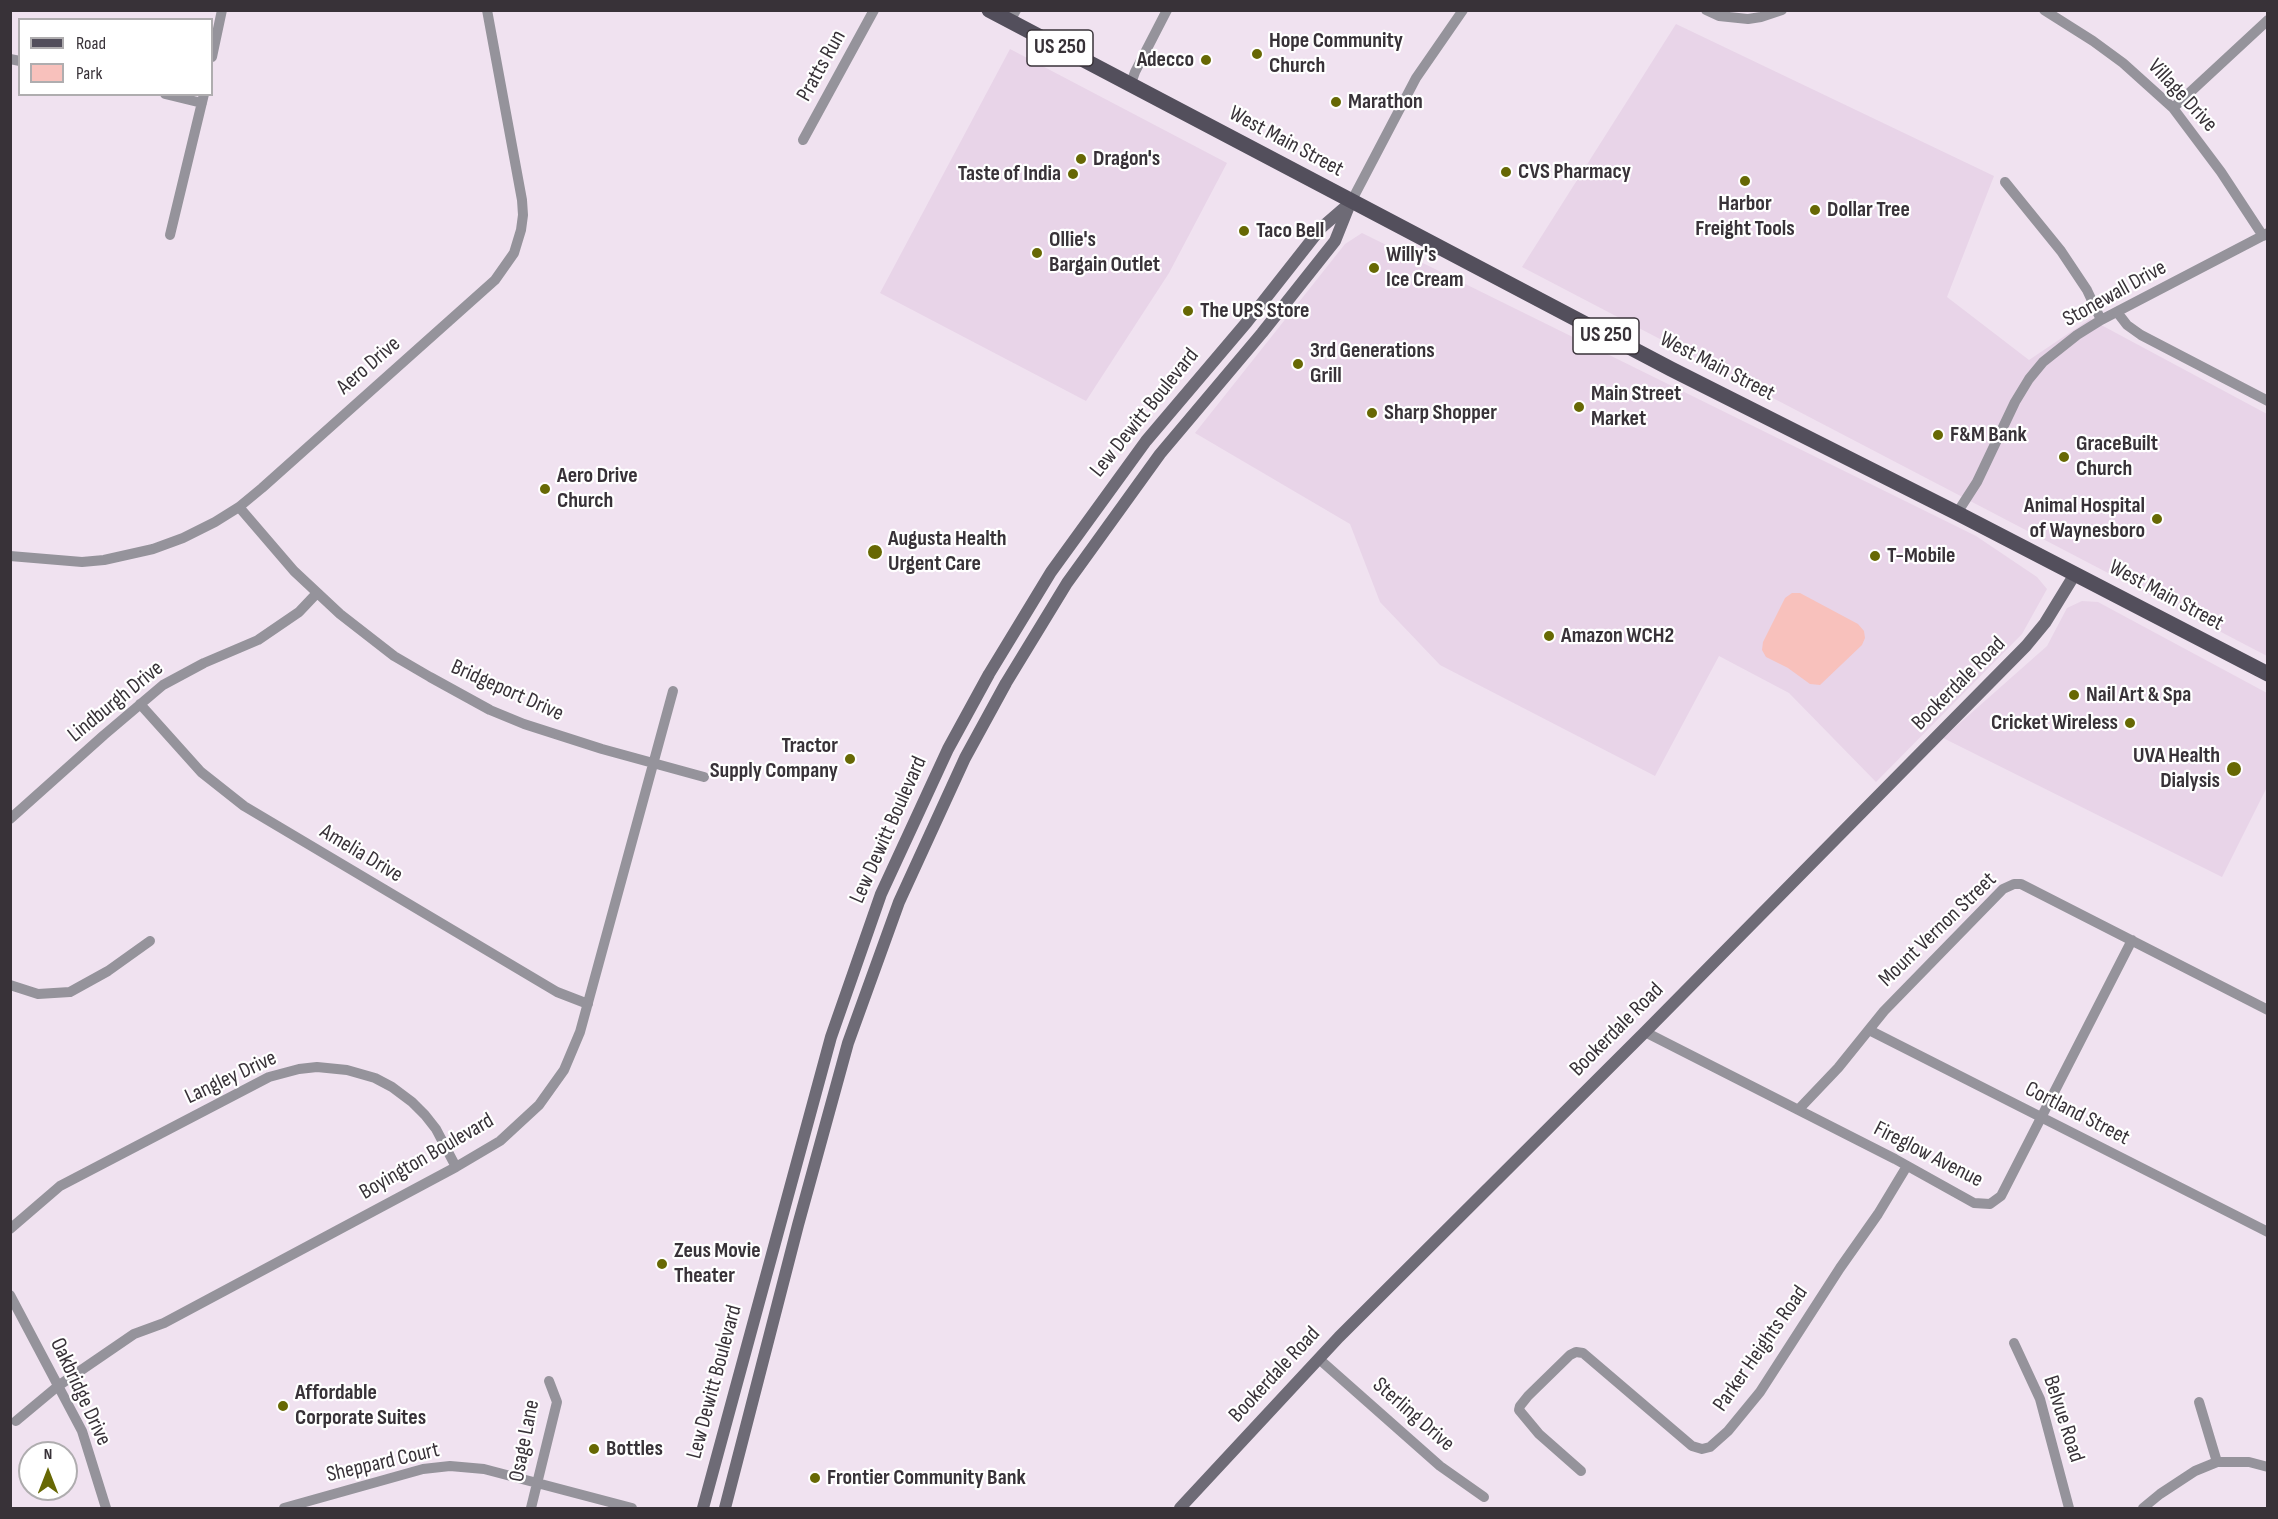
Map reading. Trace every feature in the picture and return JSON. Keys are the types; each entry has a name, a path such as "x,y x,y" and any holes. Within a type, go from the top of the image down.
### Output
{"main road":[{"name":"West Main Street","path":"989,10 1013,16 1130,86 1775,423 1957,513 2268,675"},
{"name":"Lew Dewitt Boulevard","path":"703,1509 831,1037 881,894 948,749 989,674 1051,572 1146,441 1247,322 1321,228 1351,202"},
{"name":"Lew Dewitt Boulevard","path":"725,1509 798,1225 848,1043 899,902 965,758 1005,683 1067,583 1160,454 1262,333 1335,241 1351,202"},
{"name":"Bookerdale Road","path":"1180,1509 1319,1359 2033,639 2075,574"}],"street":[{"path":"213,52 222,10"},
{"name":"Aero Drive","path":"10,556 82,562 131,555 183,538 215,522 239,507 490,285 514,253 521,230 522,200 487,10"},
{"name":"Pratts Run","path":"803,140 874,10"},
{"path":"1130,86 1167,10"},
{"path":"1351,202 1409,89 1440,40 1463,10"},
{"path":"1706,10 1719,16 1748,19 1774,14 1782,10"},
{"name":"Village Drive","path":"2044,10 2123,63 2173,108 2265,234"},
{"path":"2173,108 2268,20"},
{"path":"170,235 203,99 180,96"},
{"path":"2005,182 2061,250 2087,290 2101,320"},
{"name":"Stonewall Drive","path":"1957,513 1977,482 2015,402 2043,362 2101,320 2265,234"},
{"path":"2117,312 2127,325 2141,335 2268,401"},
{"path":"239,507 294,571 318,593"},
{"name":"Lindburgh Drive","path":"10,819 140,704 181,674 241,649 282,626 318,593"},
{"name":"Bridgeport Drive","path":"318,593 340,614 394,656 472,701 524,724 602,749 704,777"},
{"name":"Boyington Boulevard","path":"16,1421 58,1386 134,1334 165,1323 456,1167 500,1141 539,1106 564,1070 580,1032 673,691"},
{"name":"Amelia Drive","path":"140,704 201,772 244,806 557,992 588,1004"},
{"name":"Mount Vernon Street","path":"1798,1110 1838,1068 1884,1011 2003,889 2014,884 2021,884 2268,1010"},
{"name":"Fireglow Avenue","path":"1645,1032 1907,1166 1974,1203 1990,1204 2001,1196 2132,940"},
{"path":"10,985 38,994 70,992 108,971 150,941"},
{"name":"Cortland Street","path":"1869,1030 2268,1232"},
{"path":"831,1037 848,1043"},
{"name":"Langley Drive","path":"10,1229 60,1186 269,1077 300,1069 346,1070 375,1078 392,1087 425,1115 436,1129 456,1167"},
{"name":"Parker Heights Road","path":"1581,1471 1539,1434 1519,1410 1528,1396 1570,1355 1576,1352 1582,1353 1692,1446 1702,1449 1710,1447 1728,1431 1760,1392 1840,1268 1878,1214 1907,1166"},
{"name":"Oakbridge Drive","path":"10,1295 82,1431 106,1509"},
{"name":"Belvue Road","path":"2014,1343 2040,1399 2069,1509"},
{"name":"Sterling Drive","path":"1319,1359 1440,1466 1484,1497"},
{"name":"Osage Lane","path":"531,1509 557,1402 549,1381"},
{"path":"2199,1402 2217,1462"},
{"path":"2143,1509 2160,1494 2195,1471 2217,1462 2249,1462 2268,1467"},
{"name":"Sheppard Court","path":"284,1509 435,1467 477,1468 632,1509"}],"shaded area":[{"path":"1676,24 1994,176 1947,297 2029,360 2090,319 2267,414 2267,656 1522,267"},
{"path":"1010,49 1227,163 1169,273 1086,401 880,293"},
{"path":"1362,233 1976,536 2037,577 2047,589 2022,634 1876,782 1789,693 1719,656 1655,776 1440,665 1380,602 1350,524 1195,433 1345,244"},
{"path":"2082,601 2098,602 2267,693 2267,787 2222,877 1943,738 2047,646 2067,608"}],"green space":[{"path":"1792,593 1800,593 1858,624 1864,631 1865,638 1862,645 1820,685 1810,684 1788,668 1766,657 1762,650 1763,642 1785,598"}],"place":[{"name":"Hope Community Church","path":"1257,54"},
{"name":"Adecco","path":"1206,60"},
{"name":"Marathon","path":"1336,102"},
{"name":"Dragon's","path":"1081,159"},
{"name":"CVS Pharmacy","path":"1506,172"},
{"name":"Taste of India","path":"1073,174"},
{"name":"Harbor Freight Tools","path":"1745,181"},
{"name":"Dollar Tree","path":"1815,210"},
{"name":"Taco Bell","path":"1244,231"},
{"name":"Ollie's Bargain Outlet","path":"1037,253"},
{"name":"Willy's Ice Cream","path":"1374,268"},
{"name":"The UPS Store","path":"1188,311"},
{"name":"3rd Generations Grill","path":"1298,364"},
{"name":"Main Street Market","path":"1579,407"},
{"name":"Sharp Shopper","path":"1372,413"},
{"name":"F&M Bank","path":"1938,435"},
{"name":"GraceBuilt Church","path":"2064,457"},
{"name":"Aero Drive Church","path":"545,489"},
{"name":"Animal Hospital of Waynesboro","path":"2157,519"},
{"name":"Augusta Health Urgent Care","path":"875,552"},
{"name":"T-Mobile","path":"1875,556"},
{"name":"Amazon WCH2","path":"1549,636"},
{"name":"Nail Art & Spa","path":"2074,695"},
{"name":"Cricket Wireless","path":"2130,723"},
{"name":"Tractor Supply Company","path":"850,759"},
{"name":"UVA Health Dialysis","path":"2234,769"},
{"name":"Zeus Movie Theater","path":"662,1264"},
{"name":"Affordable Corporate Suites","path":"283,1406"},
{"name":"Bottles","path":"594,1449"},
{"name":"Frontier Community Bank","path":"815,1478"}]}
